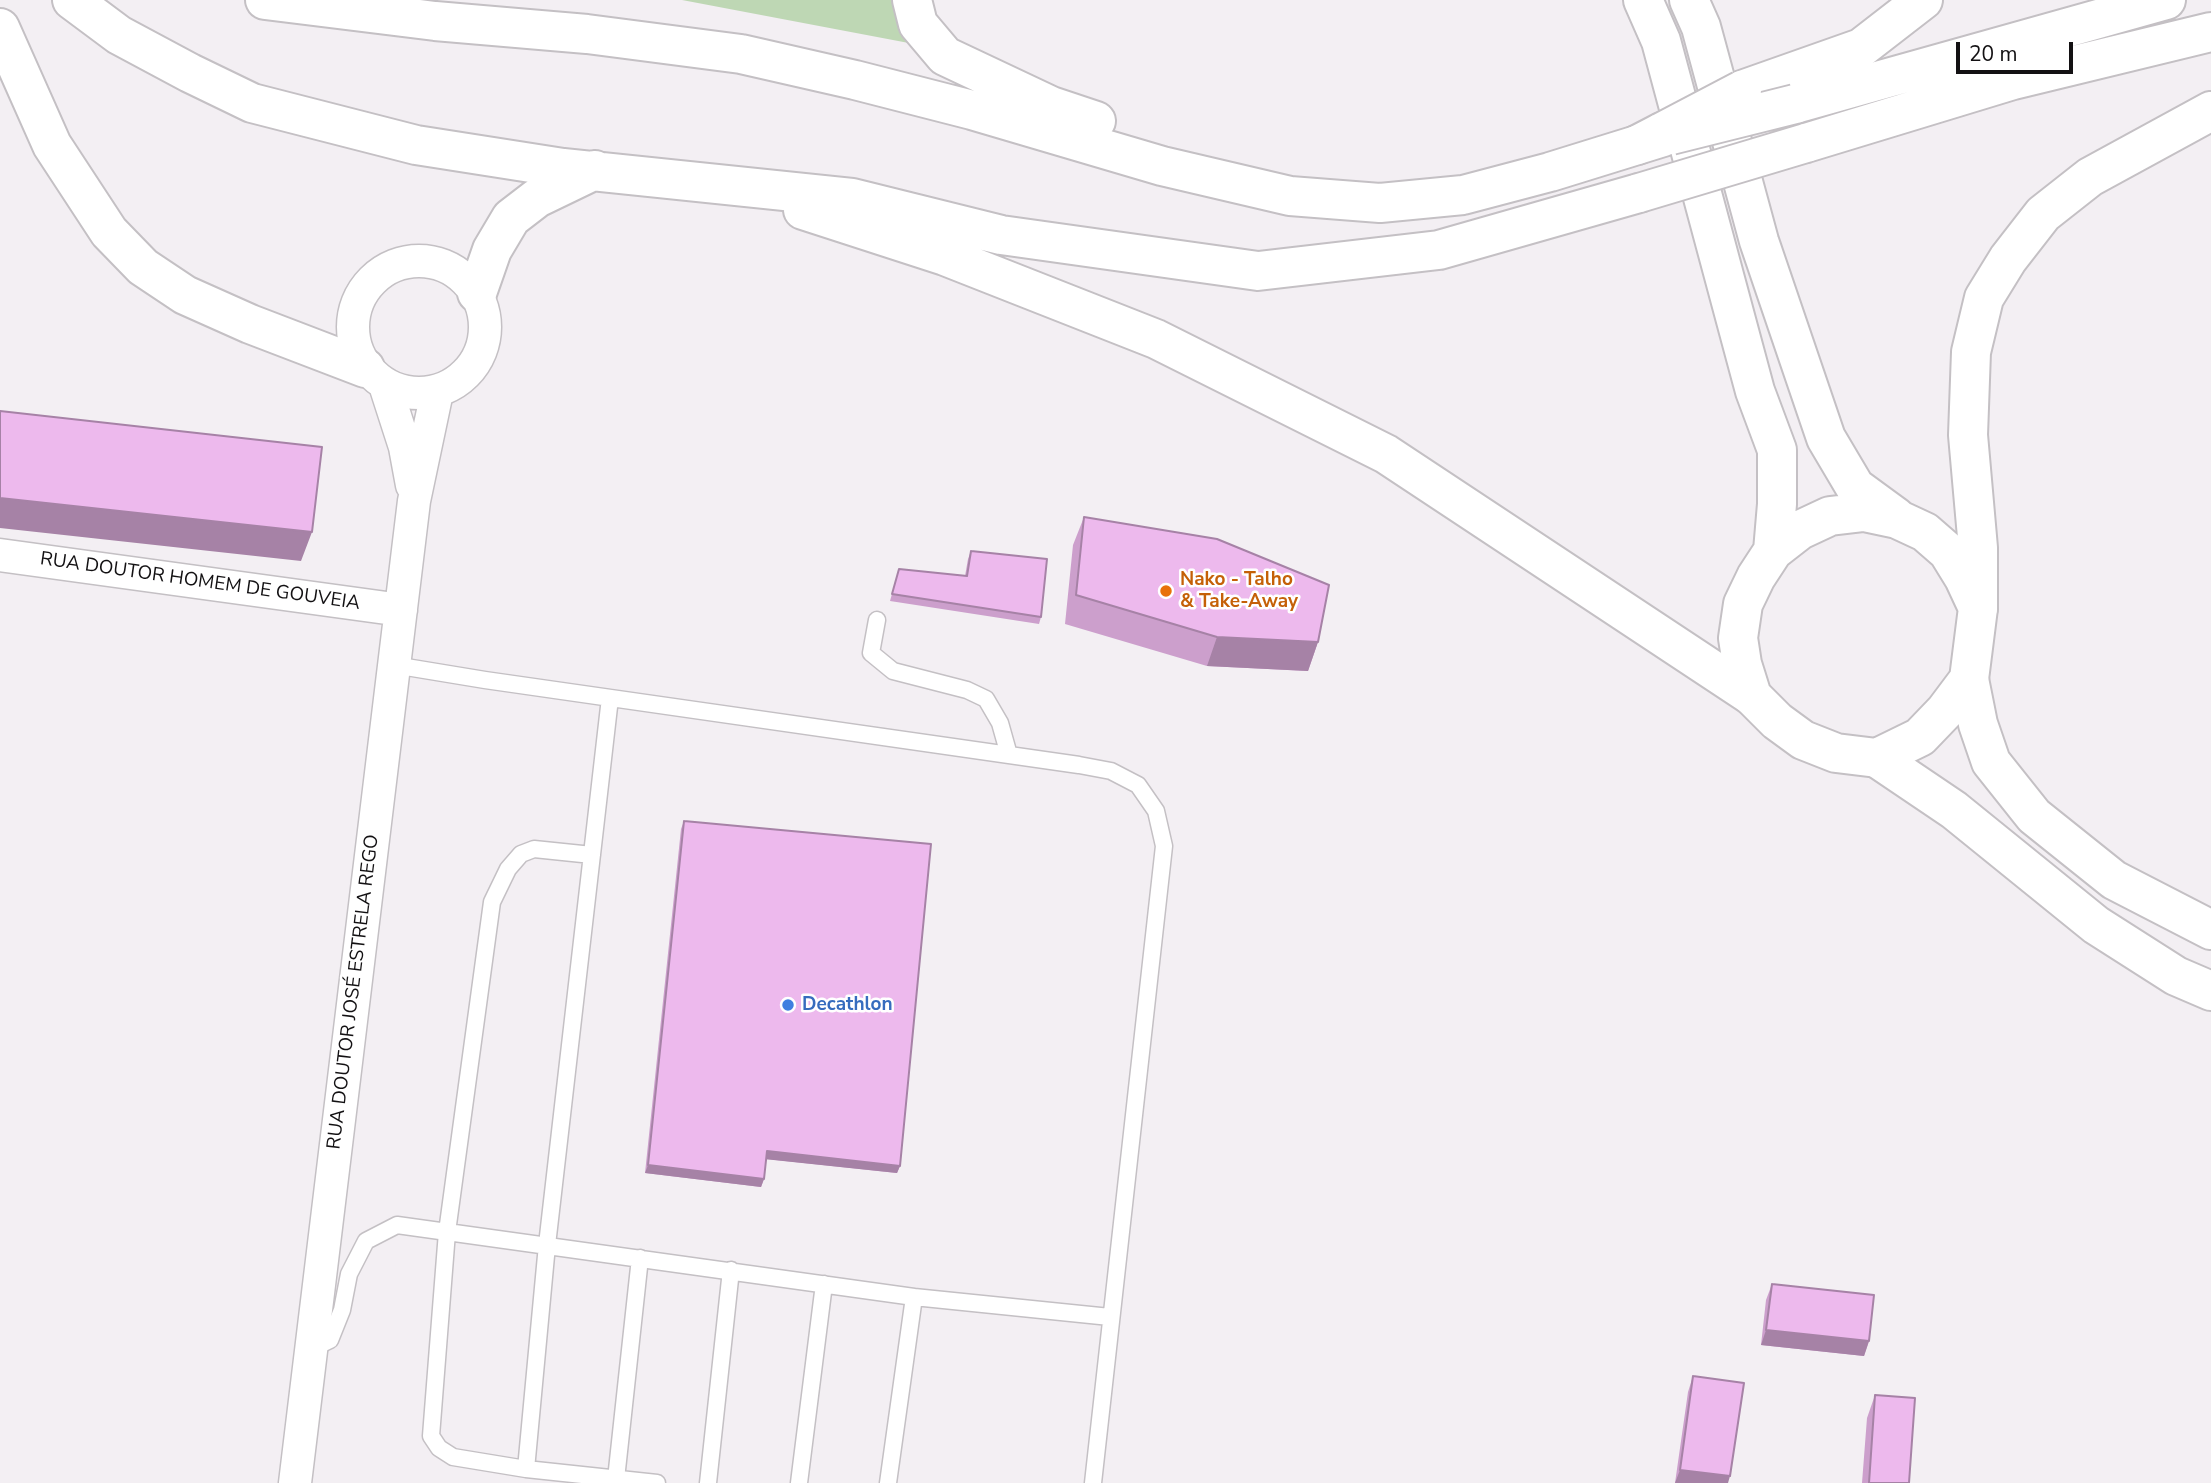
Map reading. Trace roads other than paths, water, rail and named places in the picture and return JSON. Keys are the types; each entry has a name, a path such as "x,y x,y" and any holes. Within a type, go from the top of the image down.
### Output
{"main road":[{"path":"72,0 119,35 190,74 253,103 416,145 563,169 595,170 852,198 1001,235 1258,271 1439,250 1639,193 2013,80 2211,32"},
{"path":"265,0 435,21 587,34 741,54 972,110 1162,166 1290,196 1380,203 1463,195 1550,172 1654,138 1795,104 2166,0"},
{"path":"912,0 918,24 945,56 1051,106 1150,139 1162,166"},
{"path":"1643,0 1661,41 1755,391 1776,450 1777,504 1773,551"},
{"path":"1689,0 1701,27 1759,241 1826,438 1856,487 1897,519"},
{"path":"1654,138 1742,90 1861,48 1923,0"},
{"path":"0,28 52,145 109,232 143,267 186,295 375,377"},
{"path":"2211,111 2090,177 2043,214 2008,259 1984,298 1971,352 1968,435 1978,548 1978,608 1969,679 1978,724 1991,762 2034,816 2114,880 2211,930"},
{"path":"477,293 492,250 511,218 537,198 595,170"},
{"path":"720,184 945,256 1156,339 1386,454 1752,696 1777,721 1803,740 1836,753 1877,758 1954,810 2096,925 2176,976 2211,991"},
{"path":"1752,696 1742,664 1738,638 1743,604 1773,551 1800,530 1830,516 1864,512 1897,519 1925,532 1948,552 1978,608"},
{"path":"1877,758 1920,737 1945,711 1969,679"}],"street":[{"path":"407,261 436,262 461,275 477,293 486,316 485,341 476,363 458,382 437,392 410,394 375,377 354,344 353,318 362,292 381,271 407,261"},
{"name":"RUA DOUTOR JOSÉ ESTRELA REGO","path":"375,377 405,447 414,501"},
{"name":"RUA DOUTOR JOSÉ ESTRELA REGO","path":"295,1483 414,501 437,392"},
{"name":"RUA DOUTOR HOMEM DE GOUVEIA","path":"0,555 401,610"}],"lane":[{"path":"877,620 872,653 893,671 967,690 986,699 1000,723 1009,755"},
{"path":"394,665 1111,771 1138,785 1156,811 1164,846 1093,1483"},
{"path":"526,1469 547,1245 610,698"},
{"path":"592,856 534,849 521,854 508,869 492,902 447,1232 431,1436 439,1448 453,1457 526,1469 657,1483"},
{"path":"312,1349 330,1340 342,1310 349,1274 366,1241 397,1225 914,1297 1110,1317"},
{"path":"616,1479 640,1258"},
{"path":"708,1483 731,1270"},
{"path":"799,1483 824,1284"},
{"path":"888,1483 914,1297"}],"place":[{"name":"Nako - Talho & Take-Away","path":"1166,591"},
{"name":"Decathlon","path":"788,1005"}]}
